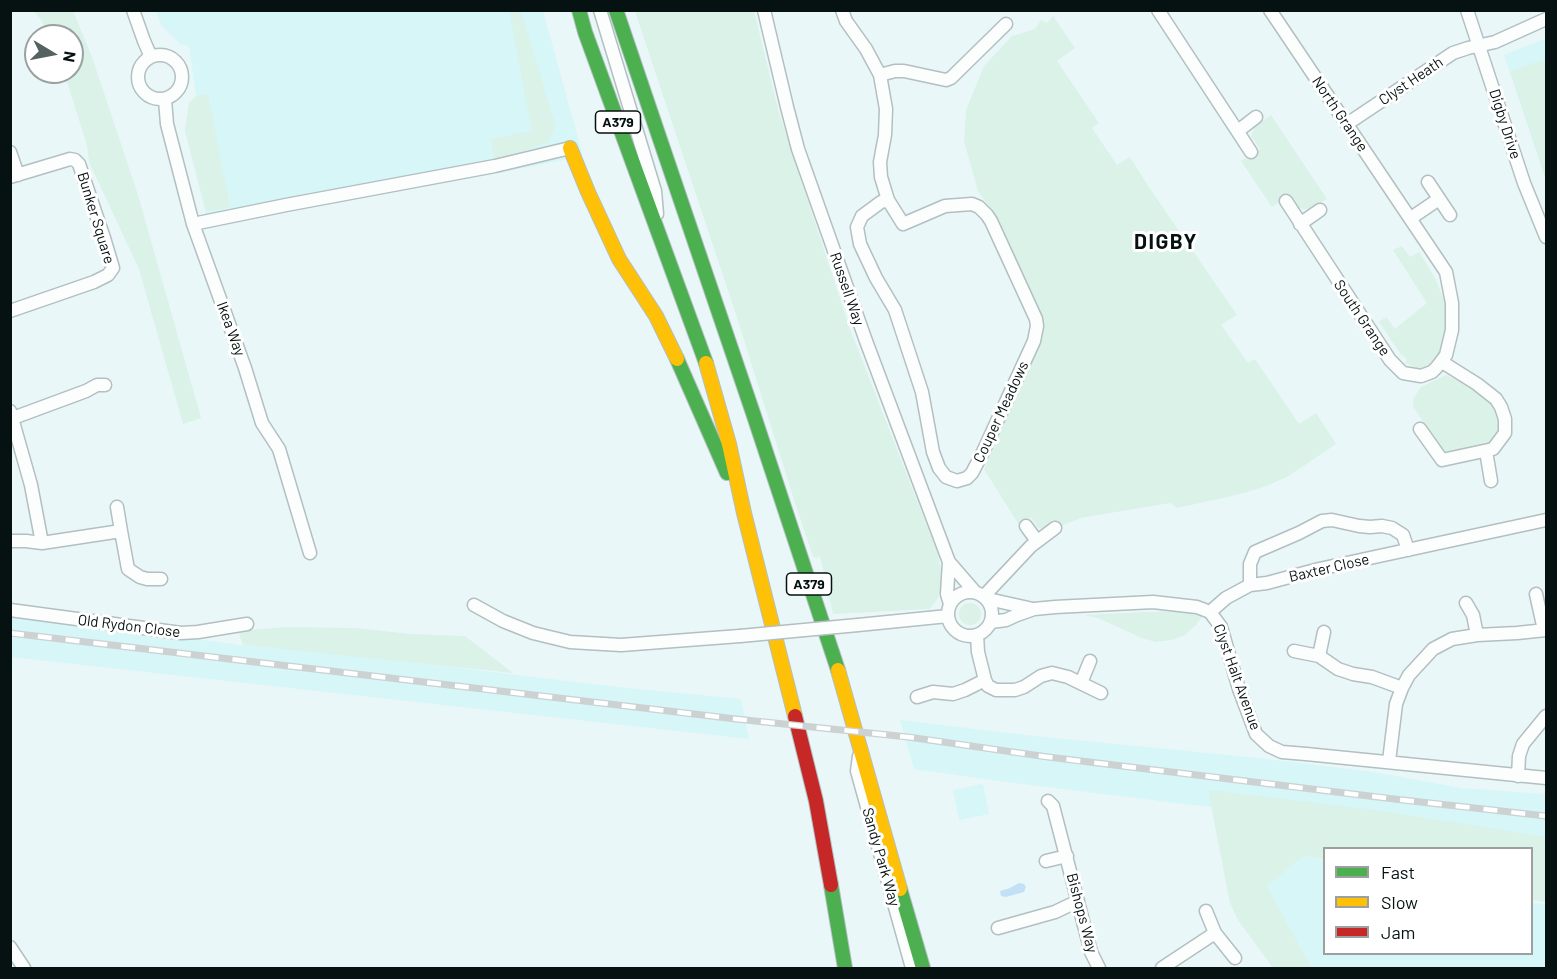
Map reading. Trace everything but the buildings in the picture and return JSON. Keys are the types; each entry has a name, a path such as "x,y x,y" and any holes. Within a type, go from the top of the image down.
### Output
{"main road":[{"name":"A379","path":"579,10 585,32 705,360 729,444 816,801 844,966"},
{"name":"A379","path":"616,10 777,485 837,670 923,969"},
{"name":"A379","path":"570,148 619,259 656,316 672,347 744,513"}],"street":[{"path":"133,10 151,57"},
{"path":"600,10 655,190 659,233"},
{"name":"Russell Way","path":"764,10 798,149 866,341 950,562 982,596"},
{"name":"Couper Meadows","path":"842,10 846,21 866,49 880,75 886,110 880,171 882,184 888,200 903,224 945,206 972,204 983,210 991,221 1036,319 1034,341 983,452 972,473 967,478 957,481 945,477 939,468 933,452 922,392 895,310 860,244 857,227 862,216 881,202 888,200"},
{"path":"1158,10 1251,152"},
{"name":"North Grange","path":"1270,10 1446,272 1452,303 1452,330 1442,362"},
{"name":"Digby Drive","path":"1467,10 1524,183 1546,237"},
{"name":"Clyst Heath","path":"1347,124 1453,53 1495,42 1546,19"},
{"path":"880,75 895,70 946,80 951,78 1006,24"},
{"path":"160,55 173,59 178,64 183,79 177,93 158,100 144,94 139,86 139,70 144,61 151,57 160,55"},
{"name":"Ikea Way","path":"165,99 167,124 193,224 261,423 279,449 310,553"},
{"path":"1238,131 1256,117"},
{"path":"193,224 495,166 570,148"},
{"path":"10,152 14,176"},
{"name":"Bunker Square","path":"10,311 94,282 108,275 113,268 79,164 75,160 70,159 14,176"},
{"path":"1428,182 1450,214"},
{"path":"1411,219 1439,199"},
{"name":"South Grange","path":"1286,201 1390,360 1403,373 1421,376 1432,372 1442,362"},
{"path":"1300,224 1320,210"},
{"path":"1420,429 1442,460 1493,449 1505,433 1505,419 1496,399 1442,362"},
{"path":"42,543 31,485 12,414 86,391 97,385 105,385"},
{"path":"1486,451 1491,481"},
{"path":"117,507 128,570 140,578 161,579"},
{"path":"1250,585 1250,564 1255,552 1322,521 1332,520 1359,526 1392,528 1403,535 1408,550"},
{"name":"Baxter Close","path":"1210,612 1226,598 1250,585 1546,520"},
{"path":"1026,526 1037,541"},
{"path":"982,596 1037,541 1055,528"},
{"path":"10,541 42,543 121,531"},
{"name":"Russell Way","path":"949,610 947,594 950,562"},
{"path":"968,591 982,596 993,611 987,629 976,635 964,635 953,628 949,610 958,595 968,591"},
{"path":"1389,761 1396,704 1409,675 1433,649 1452,639 1545,630 1536,594"},
{"name":"Clyst Halt Avenue","path":"982,596 1034,609"},
{"name":"Clyst Halt Avenue","path":"991,622 1006,620 1034,609 1153,602 1197,607 1210,612 1221,627 1239,689 1256,734 1269,746 1282,752 1546,778"},
{"path":"1466,603 1473,615 1477,635"},
{"path":"474,605 503,621 533,633 570,642 621,645 858,625 949,610"},
{"name":"Old Rydon Close","path":"10,610 182,633 247,624"},
{"path":"1319,656 1324,632"},
{"path":"976,635 985,680 988,686 996,690 1015,690 1041,676 1052,673 1101,693"},
{"path":"1294,651 1319,656 1338,669 1372,677 1402,688"},
{"path":"1081,683 1090,661"},
{"path":"918,697 933,692 953,694 985,680"},
{"path":"1518,776 1523,744 1546,716"},
{"name":"Sandy Park Way","path":"860,746 857,771 912,969"},
{"name":"Bishops Way","path":"1048,801 1053,806 1091,952 1099,969"},
{"name":"Bishops Way","path":"1046,861 1067,856"},
{"path":"998,928 1054,912 1078,901"},
{"path":"1206,911 1215,933 1235,958"},
{"path":"1162,969 1215,933"},
{"path":"10,947 24,969"}],"shaded area":[{"path":"156,11 543,11 583,156 209,225 185,130 189,103 196,96 189,46 180,44 161,25"},
{"path":"1546,38 1546,180 1504,55"},
{"path":"11,613 240,645 741,699 749,739 11,657"},
{"path":"900,720 1374,772 1461,788 1546,794 1546,851 1533,849 1533,847 1518,847 914,769"},
{"path":"983,784 989,814 959,820 953,790"},
{"path":"1304,856 1323,861 1323,955 1533,955 1533,903 1546,904 1546,968 1312,968 1267,886"},
{"path":"1019,883 1026,887 1024,892 1006,897 1001,896 1000,891"}],"green space":[{"path":"34,11 73,11 78,24 43,24"},
{"path":"509,11 521,11 555,125 549,142 498,159 494,158 491,139 532,131"},
{"path":"635,11 754,11 779,113 850,329 937,552 941,570 941,587 938,598 930,609 833,614 820,556 816,558 813,556 795,503 734,308"},
{"path":"1053,16 1075,48 1057,61 1099,123 1092,128 1117,165 1130,157 1237,315 1221,325 1248,363 1255,359 1299,424 1316,413 1336,444 1287,477 1261,488 1177,508 1170,503 1080,518 1061,526 1057,520 1043,529 1038,528 1031,517 1019,525 984,469 1042,338 1044,327 997,218 978,191 964,141 966,110 984,66 1012,36 1035,29 1041,20 1047,23"},
{"path":"84,38 138,195 201,418 183,424 139,269 89,162 87,145 68,84 84,84"},
{"path":"1546,59 1546,180 1510,71"},
{"path":"208,94 230,207 210,211 205,209 185,130 189,103 196,97"},
{"path":"1271,115 1327,199 1309,210 1299,208 1290,195 1272,207 1241,161 1260,149 1251,136 1255,126"},
{"path":"1402,246 1410,257 1419,252 1435,278 1447,307 1448,326 1441,354 1429,367 1422,370 1405,363 1407,359 1400,353 1379,322 1386,317 1395,329 1427,303 1393,250"},
{"path":"1446,375 1462,382 1492,402 1498,410 1502,433 1492,445 1442,456 1425,431 1424,423 1413,406 1413,399 1421,387"},
{"path":"966,603 974,603 981,610 981,618 974,625 966,625 959,618 959,610"},
{"path":"1170,611 1202,617 1185,635 1156,642 1098,618 1084,615"},
{"path":"285,627 355,628 410,634 465,636 513,673 243,645 238,631"},
{"path":"1208,790 1375,810 1546,837 1546,902 1533,900 1533,847 1323,847 1323,860 1304,856 1267,886 1312,968 1273,968 1238,920 1230,903"}],"railway":[{"path":"10,633 736,719 908,737 1048,757 1546,816"}],"traffic: fast":[{"path":"579,10 585,32 706,363"},
{"path":"616,10 838,670"},
{"path":"677,359 727,473"},
{"path":"831,885 845,968"},
{"path":"900,889 923,968"}],"traffic: slow":[{"path":"570,148 619,259 656,316 677,359"},
{"path":"706,363 729,444 795,716"},
{"path":"838,670 900,889"}],"traffic: jam":[{"path":"795,716 816,801 831,885"}],"district":[{"name":"DIGBY","path":"1166,242"}]}
